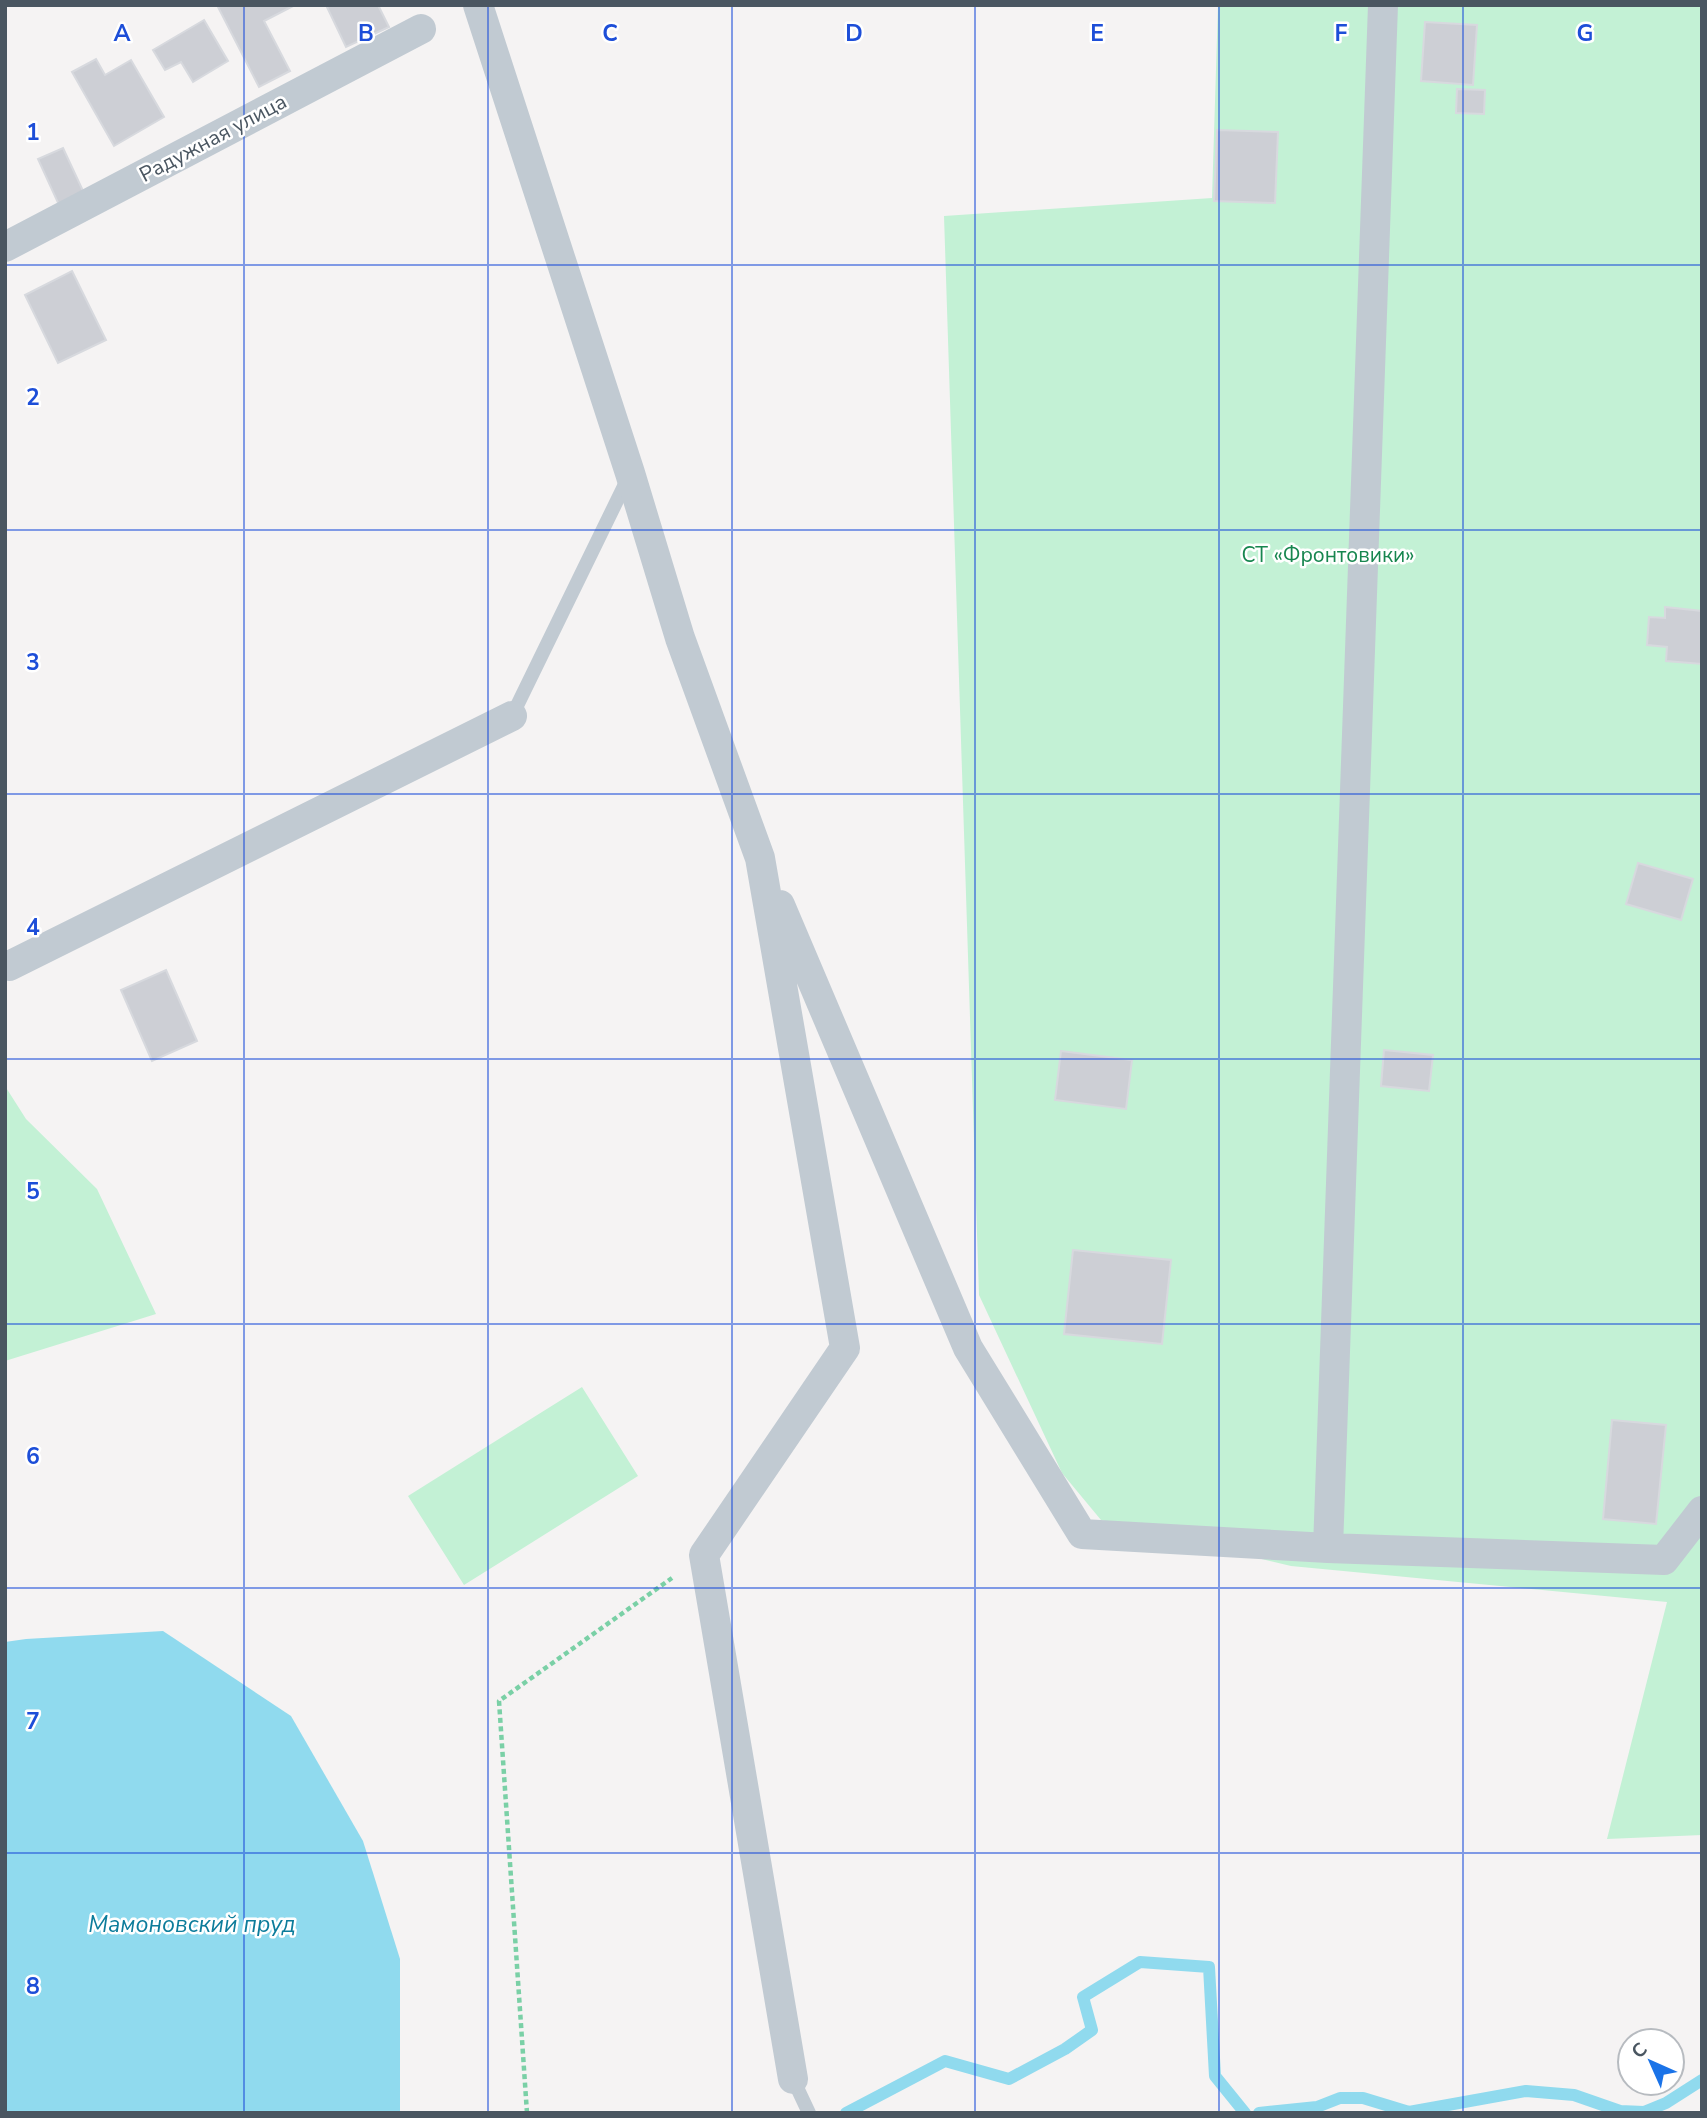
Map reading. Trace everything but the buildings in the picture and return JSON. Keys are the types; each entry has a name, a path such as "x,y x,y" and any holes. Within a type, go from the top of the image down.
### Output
{"street":[{"path":"478,5 630,473 680,638 760,858 968,1348 1082,1534 1328,1548 1664,1560 1702,1511"},
{"path":"1328,1548 1383,5"},
{"name":"Радужная улица","path":"5,247 421,29"},
{"path":"5,965 9,966 512,716"},
{"path":"760,858 845,1348 704,1555 802,2099"}],"lane":[{"path":"512,716 630,473"}],"path":[{"path":"527,2113 499,1701 704,1555"}],"green space":[{"name":"СТ «Фронтовики»","path":"1218,5 1702,5 1702,1835 1607,1839 1667,1602 1291,1566 1101,1520 1062,1473 979,1295 944,216 1212,198"},
{"path":"5,1086 26,1119 97,1189 156,1314 5,1361"},
{"path":"582,1387 638,1476 464,1585 408,1496"}],"water":[{"name":"Мамоновский пруд","path":"163,1631 291,1716 363,1841 400,1959 400,2113 5,2113 5,1642"}],"waterway":[{"path":"846,2113 945,2061 1009,2079 1065,2049 1092,2030 1083,1997 1140,1962 1209,1967 1215,2076 1245,2113"},
{"path":"1259,2113 1317,2107 1340,2098 1363,2098 1409,2112 1526,2091 1574,2095 1620,2111 1644,2112 1666,2103 1702,2080"}]}
